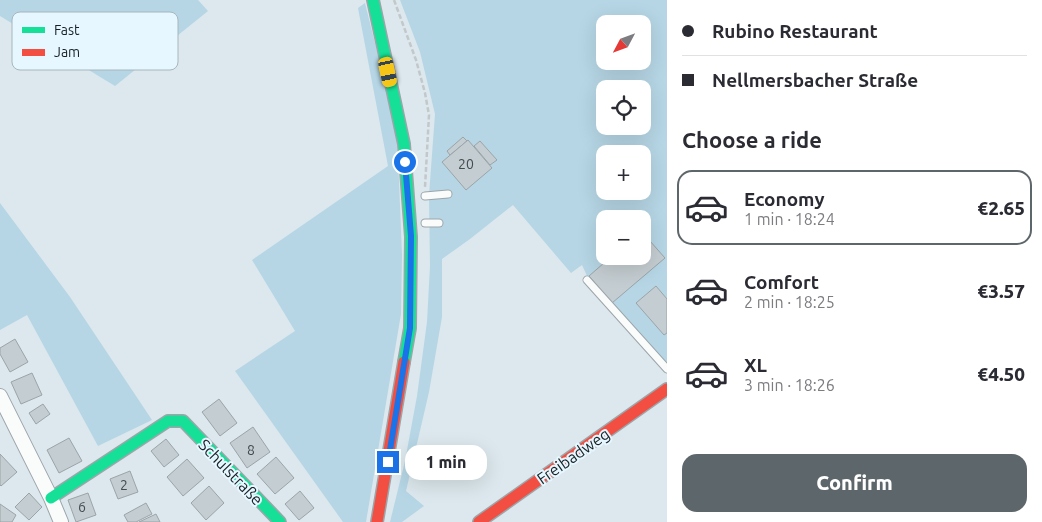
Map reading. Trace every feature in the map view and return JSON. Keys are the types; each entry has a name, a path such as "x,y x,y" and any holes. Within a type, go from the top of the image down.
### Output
{"street":[{"path":"373,0 404,144 411,236 410,328 376,522"},
{"name":"Freibadweg","path":"479,522 667,389"},
{"path":"0,396 61,522"},
{"name":"Schulstraße","path":"51,498 168,421 183,421 280,522"}],"lane":[{"path":"425,196 448,194"},
{"path":"425,223 438,223"},
{"path":"587,280 667,369"}],"shaded area":[{"path":"0,0 198,0 208,11 178,35 178,12 12,12 12,23 0,16"},
{"path":"400,0 667,0 667,366 588,278 582,265 571,273 513,205 442,259 442,317 429,392 406,491 424,506 402,522 390,522 405,461 417,396 427,322 430,266 429,195 435,114 420,52"},
{"path":"365,3 397,131 402,255 401,314 366,522 343,522 235,371 295,331 252,260 388,166 358,8"},
{"path":"89,70 135,70 115,86"},
{"path":"0,203 70,297 152,420 98,446 27,315 0,330"}],"building":[{"path":"463,137 467,141 450,155 447,151"},
{"path":"468,140 492,168 466,190 442,162"},
{"path":"480,141 497,160 490,165 474,146"},
{"path":"651,242 665,258 612,303 589,276 602,265 651,265"},
{"path":"656,286 667,299 667,333 664,335 636,303"},
{"path":"15,339 28,362 10,372 0,354 0,348"},
{"path":"32,373 42,395 21,404 11,382"},
{"path":"219,399 237,423 220,436 202,412"},
{"path":"43,404 50,414 36,424 29,413"},
{"path":"253,427 270,452 247,468 230,443"},
{"path":"69,438 82,461 59,473 47,450"},
{"path":"166,439 179,455 164,467 151,451"},
{"path":"0,454 17,472 1,486 0,485"},
{"path":"276,457 294,478 275,494 257,474"},
{"path":"187,459 204,478 183,496 167,477"},
{"path":"130,471 138,492 118,499 110,479"},
{"path":"209,486 224,503 206,520 191,503"},
{"path":"300,491 314,508 299,520 285,504"},
{"path":"29,493 42,507 29,520 15,507"},
{"path":"88,493 96,515 76,522 68,500"},
{"path":"146,503 152,514 136,522 128,522 124,515"},
{"path":"0,504 16,515 12,522 0,522"},
{"path":"156,514 160,522 139,522"}],"traffic: fast":[{"path":"373,0 404,144 411,237 410,328 404,362"},
{"path":"51,498 168,421 183,421 280,522"}],"traffic: jam":[{"path":"377,522 404,362"},
{"path":"479,522 667,389"}],"route":[{"path":"388,462 410,328 411,236 405,162"}]}
